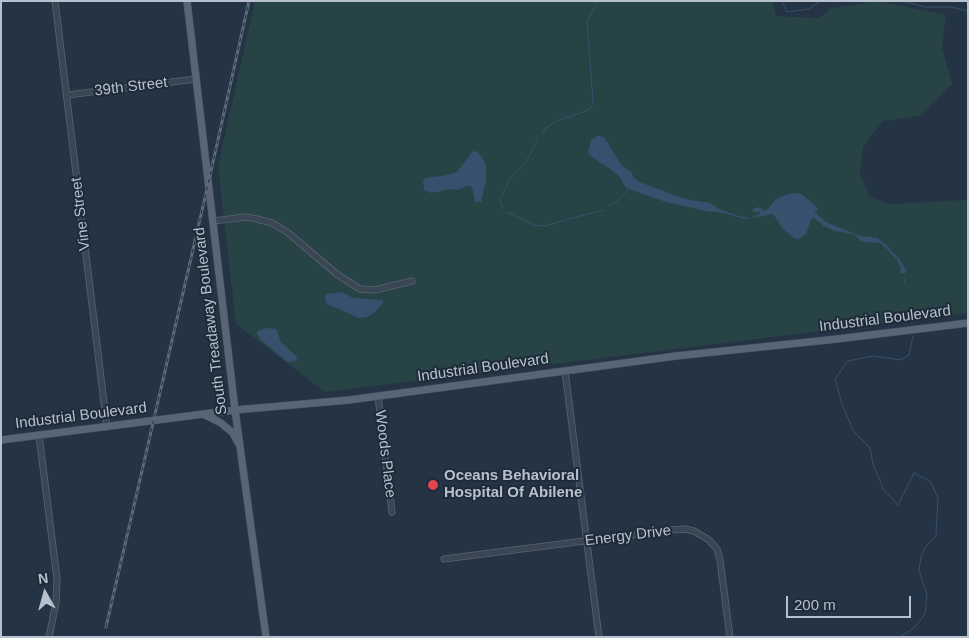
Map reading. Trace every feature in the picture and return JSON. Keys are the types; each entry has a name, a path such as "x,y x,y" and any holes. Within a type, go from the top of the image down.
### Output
{"main road":[{"name":"South Treadaway Boulevard","path":"187,1 240,447 266,637"},
{"name":"Industrial Boulevard","path":"1,440 236,410 378,396 676,356 968,323"},
{"path":"202,414 221,423 232,434 240,447"}],"street":[{"name":"Vine Street","path":"55,1 107,427"},
{"name":"39th Street","path":"67,95 196,80"},
{"path":"213,221 246,217 257,218 272,224 287,232 338,275 360,289 375,290 412,281"},
{"path":"565,371 599,637"},
{"name":"Woods Place","path":"378,396 392,512"},
{"path":"39,435 57,579 56,603 49,637"},
{"name":"Energy Drive","path":"444,559 685,529 700,533 717,549 730,637"}],"green space":[{"path":"255,1 773,1 776,16 819,18 832,8 878,1 946,15 942,48 952,84 919,116 883,121 863,147 860,173 869,196 890,204 966,200 968,203 968,313 325,392 236,324 218,166"}],"water":[{"path":"598,136 604,137 622,166 631,172 639,182 685,199 710,203 719,209 739,216 749,218 760,214 760,212 753,212 753,209 759,207 764,211 775,200 788,194 801,194 816,206 818,210 814,211 826,222 860,236 877,238 884,243 900,260 907,272 900,274 901,269 896,258 881,243 862,242 854,234 835,231 824,226 813,217 806,234 798,239 784,230 773,214 745,219 666,202 626,188 620,177 588,153 591,140"},
{"path":"473,151 478,152 486,164 486,180 481,202 475,202 473,190 470,186 457,190 452,189 431,193 424,190 423,181 425,178 457,172"},
{"path":"342,292 353,298 383,300 383,303 375,312 367,317 359,318 327,304 325,300 326,294"},
{"path":"266,328 276,329 281,342 296,356 296,361 289,362 285,360 260,339 258,331"}],"waterway":[{"path":"542,134 546,128 559,120 586,111 592,106 587,22 598,1"},
{"path":"782,1 787,12 809,9 820,1"},
{"path":"902,1 925,7 950,7 968,11"},
{"path":"503,208 500,200 509,180 526,162 538,139"},
{"path":"609,206 616,202 630,188"},
{"path":"507,212 534,225 544,226 603,210"},
{"path":"891,253 897,259"},
{"path":"904,278 906,286"},
{"path":"900,637 914,628 925,614 927,595 919,570 921,557 926,546 936,536 938,499 931,482 914,473 898,505 884,490 873,464 870,448 854,432 842,404 835,379 848,361 873,356 901,360 909,355 913,336"}],"railway":[{"path":"106,627 249,1"}],"place":[{"name":"Oceans Behavioral Hospital Of Abilene","path":"433,485"}]}
